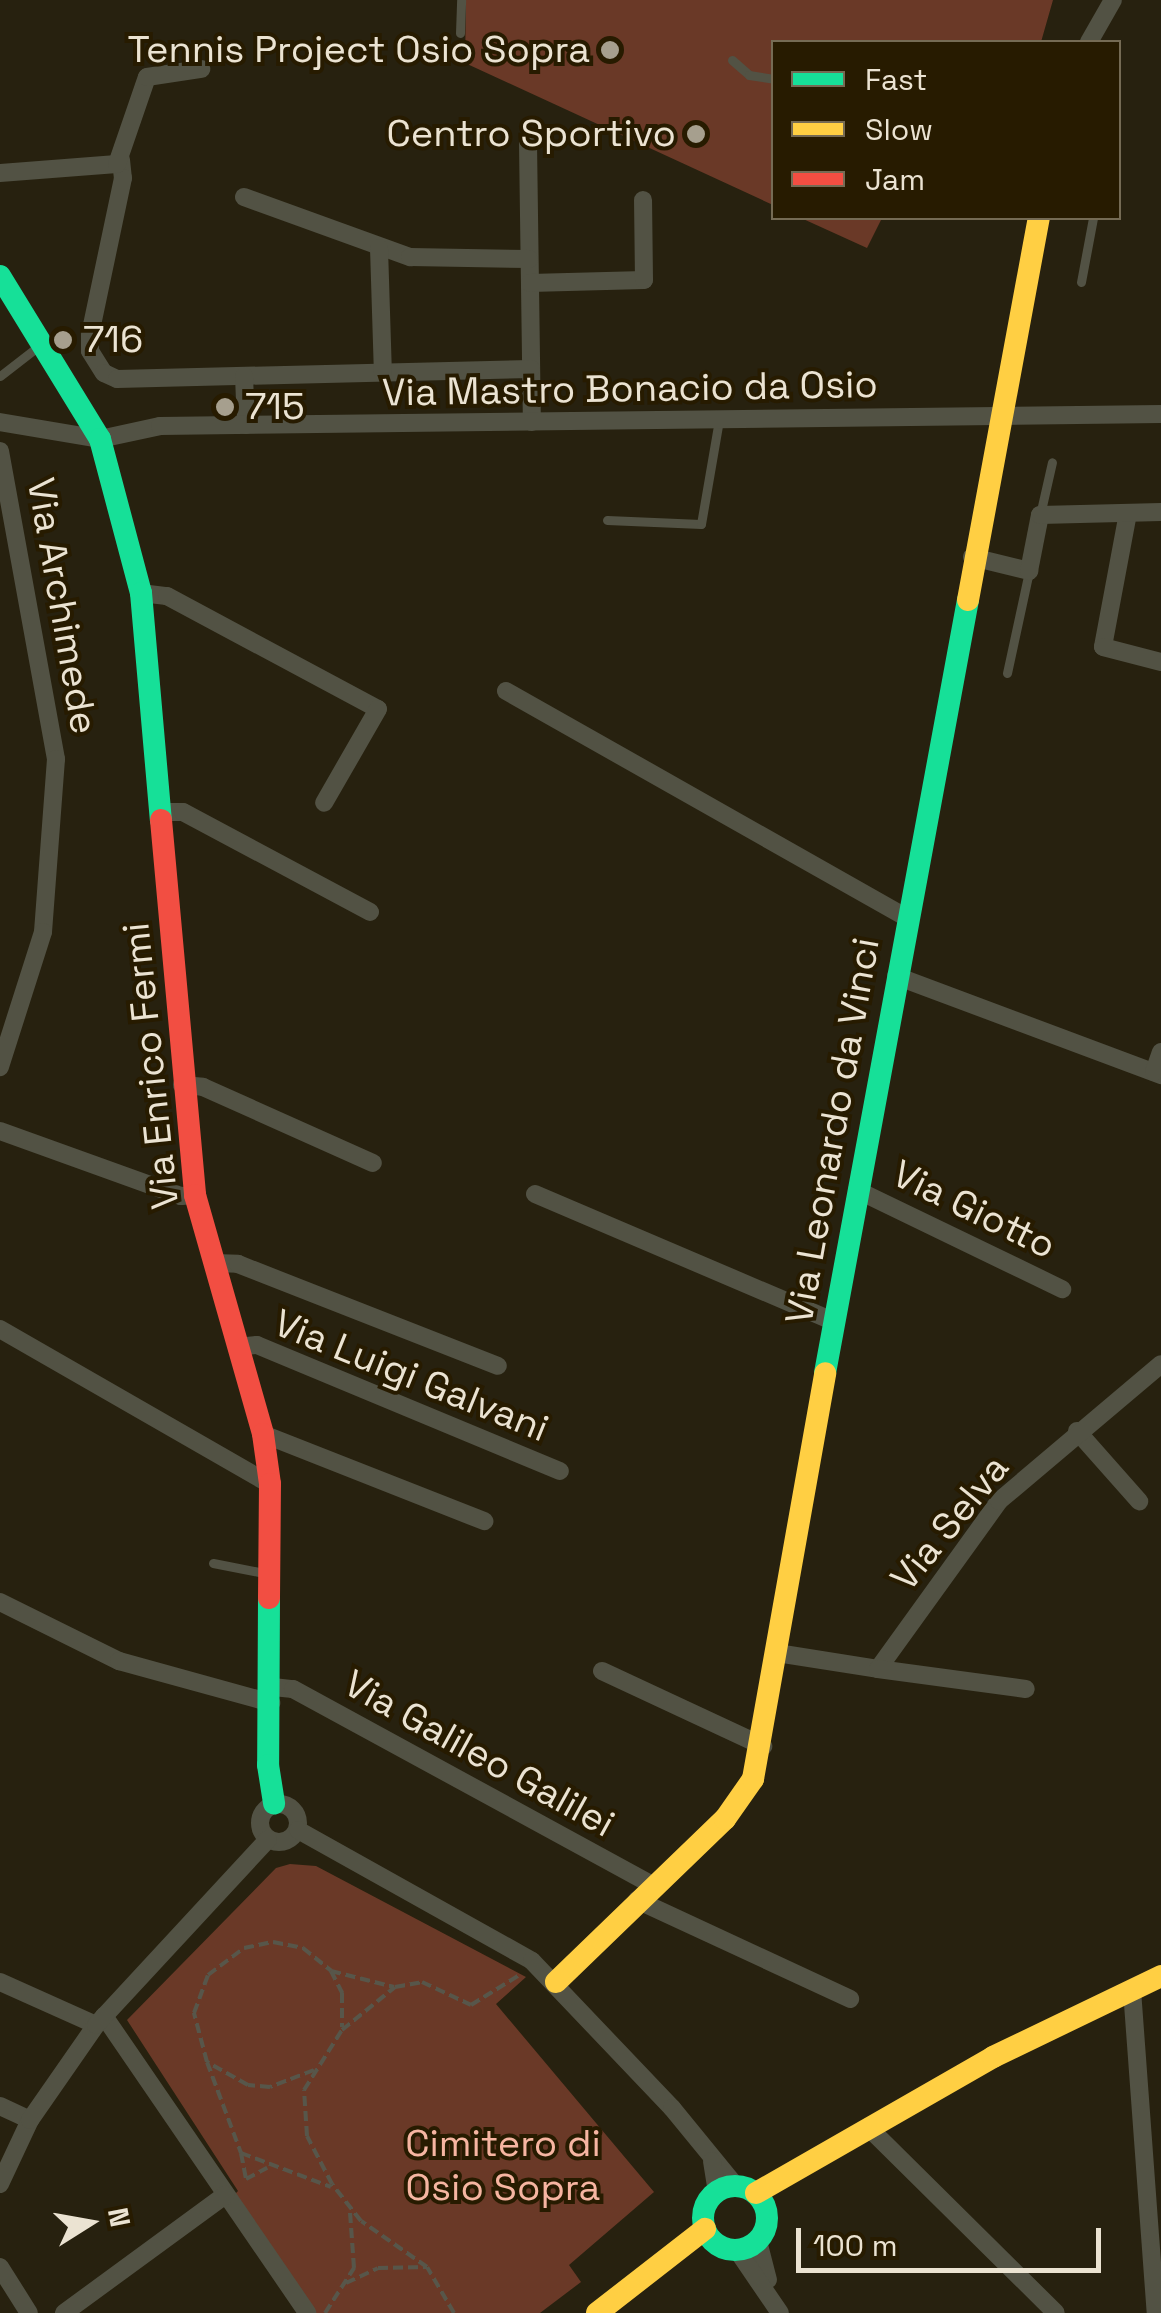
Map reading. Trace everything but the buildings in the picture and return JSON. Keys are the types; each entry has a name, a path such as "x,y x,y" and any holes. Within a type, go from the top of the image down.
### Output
{"street":[{"path":"1091,40 1113,0"},
{"path":"202,69 148,77 120,160 123,178 90,335 96,364 117,379 531,369"},
{"path":"528,144 532,422"},
{"path":"0,173 104,167 120,160"},
{"path":"244,197 379,248 436,262 529,258"},
{"path":"530,283 644,280 643,200"},
{"name":"Via Leonardo da Vinci","path":"556,1982 740,1801 763,1746 906,918 997,418 1039,220"},
{"path":"379,248 383,372"},
{"name":"Via Enrico Fermi","path":"0,276 100,439 141,593 163,812 182,1086 195,1195 263,1434 270,1484 272,1695 268,1765 274,1804"},
{"path":"244,376 246,426"},
{"name":"Via Mastro Bonacio da Osio","path":"100,439 160,426 1161,414"},
{"name":"Via Archimede","path":"0,422 100,439"},
{"name":"Via Archimede","path":"0,451 56,759 42,932 0,1067"},
{"path":"972,557 1029,570 1040,515 1161,512"},
{"path":"1128,513 1103,647 1161,662"},
{"path":"141,593 168,596 378,709 324,803"},
{"path":"506,691 906,918"},
{"path":"163,812 183,812 370,912"},
{"path":"896,976 1158,1074 1161,1052"},
{"path":"182,1086 204,1087 374,1164"},
{"path":"0,1131 182,1196 195,1195"},
{"name":"Via Giotto","path":"857,1190 1062,1289"},
{"path":"535,1194 834,1321"},
{"path":"214,1263 238,1264 498,1366"},
{"path":"0,1329 270,1484"},
{"name":"Via Luigi Galvani","path":"237,1347 257,1345 560,1471"},
{"name":"Via Selva","path":"878,1669 1000,1501 1161,1364"},
{"path":"1077,1432 1140,1501"},
{"path":"263,1434 484,1521"},
{"name":"Via Galileo Galilei","path":"0,1602 119,1660 272,1695 293,1689 645,1893 850,1999"},
{"path":"778,1653 1026,1690"},
{"path":"602,1670 763,1746"},
{"path":"268,1839 261,1815 274,1804 291,1807 298,1830 532,1962 556,1982 743,2194 766,2226 748,2246"},
{"path":"268,1839 283,1842 298,1830"},
{"path":"0,2184 30,2120 100,2020 268,1839"},
{"path":"709,2236 703,2212 743,2194 785,2182 868,2128 1161,1976"},
{"path":"0,1982 100,2020 307,2313"},
{"path":"1132,1990 1156,2313"},
{"path":"0,2106 30,2120"},
{"path":"868,2128 1056,2313"},
{"path":"64,2313 224,2195"},
{"path":"597,2313 709,2236 748,2246"},
{"path":"748,2246 780,2313"},
{"path":"0,2267 28,2313"}],"lane":[{"path":"460,34 461,0"},
{"path":"732,60 749,74 771,78"},
{"path":"1081,282 1093,220"},
{"path":"0,376 42,344"},
{"path":"608,520 702,524 719,420"},
{"path":"1040,515 1052,462"},
{"path":"1007,674 1029,570"},
{"path":"213,1563 271,1575"}],"path":[{"path":"267,2168 246,2179 241,2153 207,2062 194,2013 218,1963 273,1942 303,1948 332,1971 394,1987 422,1982 471,2005 532,1962"},
{"path":"332,1971 342,1993 342,2030"},
{"path":"394,1987 342,2030 304,2090 307,2136 349,2208 427,2267 454,2313"},
{"path":"207,2062 248,2086 270,2087 318,2068"},
{"path":"241,2153 267,2168 336,2189"},
{"path":"324,2313 346,2282 356,2253 349,2208"},
{"path":"346,2282 378,2268 427,2267"}],"green space":[{"name":"Centro Sportivo","path":"466,0 1053,0 1042,40 771,40 771,204 465,63"},
{"path":"805,220 881,220 867,248"},
{"name":"Cimitero di Osio Sopra","path":"290,1864 316,1866 526,1977 496,2004 654,2192 569,2265 581,2282 540,2313 315,2313 233,2196 238,2191 127,2020 276,1868"}],"traffic: fast":[{"path":"0,276 100,439 141,593 161,820"},
{"path":"825,1373 968,600"},
{"path":"269,1598 268,1765 274,1804"},
{"path":"735,2186 758,2195 767,2218 758,2241 735,2250 712,2241 703,2218 712,2195 735,2186"}],"traffic: slow":[{"path":"968,600 1039,220"},
{"path":"556,1982 725,1819 753,1779 825,1373"},
{"path":"756,2193 993,2057 1161,1976"},
{"path":"597,2313 705,2229"}],"traffic: jam":[{"path":"161,820 195,1195 263,1434 270,1484 269,1598"}],"place":[{"name":"Tennis Project Osio Sopra","path":"610,50"},
{"name":"Centro Sportivo","path":"696,134"},
{"name":"716","path":"63,340"},
{"name":"715","path":"225,407"}]}
